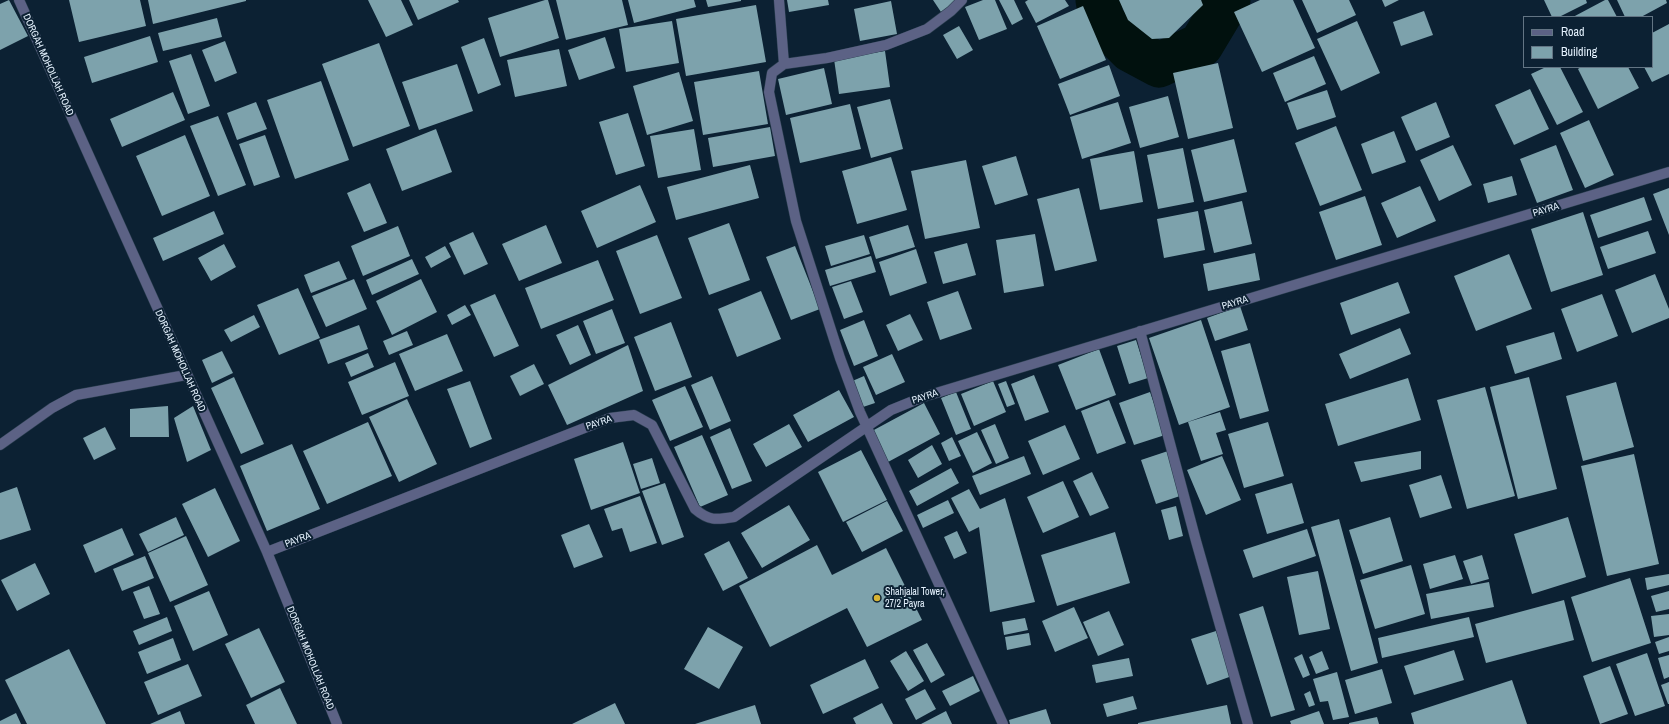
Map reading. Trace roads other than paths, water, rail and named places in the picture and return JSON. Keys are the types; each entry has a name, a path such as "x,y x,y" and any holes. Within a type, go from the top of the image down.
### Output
{"street":[{"name":"DORGAH MOHOLLAH ROAD","path":"19,0 186,375 267,552 338,724"},
{"path":"779,0 784,64"},
{"path":"962,0 951,11 927,29 886,45 827,58 784,64 772,73 769,92 796,221 840,358 866,427 1002,724"},
{"name":"PAYRA","path":"267,552 610,418 634,415 652,425 695,509 704,516 717,520 734,517 891,410 923,397 1669,172"},
{"path":"1140,331 1194,534 1248,724"},
{"path":"0,445 52,408 76,395 186,375"}],"waterway":[{"path":"1098,0 1102,21 1131,50 1159,65 1201,45 1228,0"}],"place":[{"name":"Shahjalal Tower, 27/2 Payra","path":"877,598"}]}
